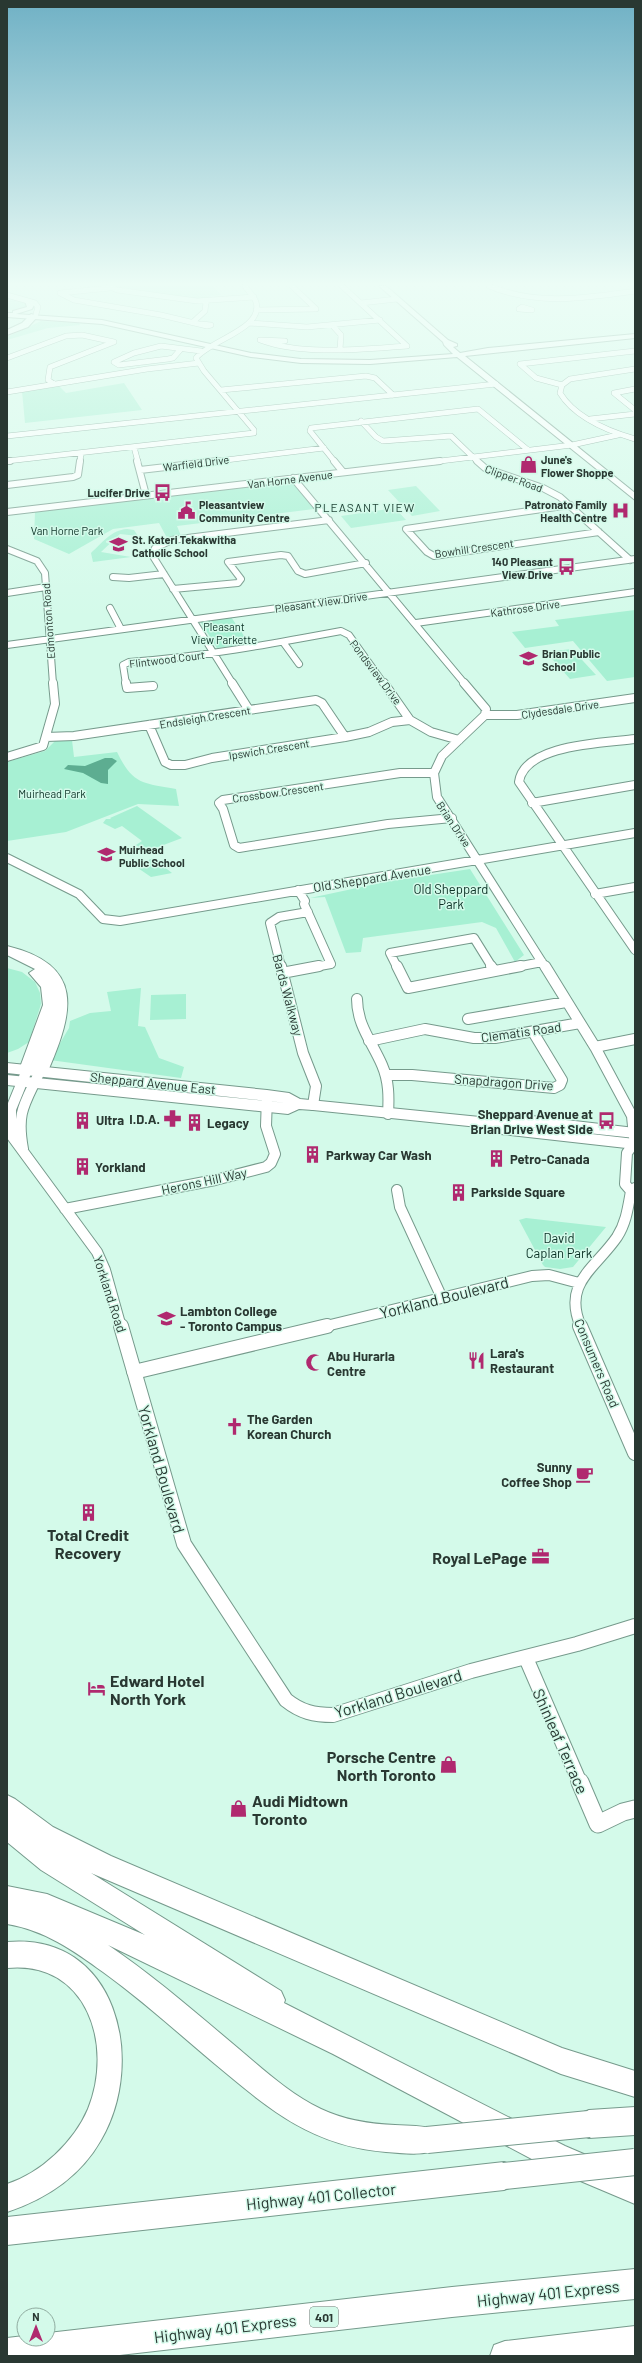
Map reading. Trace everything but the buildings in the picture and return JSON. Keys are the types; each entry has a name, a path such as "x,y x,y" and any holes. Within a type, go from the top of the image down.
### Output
{"highway":[{"path":"7,950 36,961 51,973 61,988 63,1001 60,1015 28,1080"},
{"path":"7,961 31,969 48,986 50,995 49,1010 28,1080"},
{"path":"7,1807 44,1836 102,1865 561,2061 635,2084"},
{"path":"7,1826 50,1861 342,2046"},
{"path":"7,1898 47,1906 78,1918 177,1964 342,2046 555,2156 635,2190"},
{"path":"7,1912 43,1920 71,1934 132,1976 280,2102 313,2120 351,2133 390,2140 427,2140 635,2121"},
{"path":"7,1955 36,1955 57,1962 73,1972 89,1987 99,2004 108,2025 110,2048 104,2095 93,2129 77,2151 55,2173 36,2185 7,2198"},
{"name":"Highway 401 Collector","path":"7,2231 635,2162"},
{"name":"Highway 401 Express","path":"9,2352 452,2302 635,2284"},
{"path":"504,2356 635,2341"}],"main road":[{"path":"511,396 635,497"},
{"name":"Sheppard Avenue East","path":"7,1068 28,1080"},
{"name":"Sheppard Avenue East","path":"7,1080 28,1080 266,1101 288,1109 298,1104 313,1105 388,1114 491,1123 501,1129 635,1140"}],"street":[{"path":"7,461 254,433 254,430 226,396"},
{"path":"7,436 381,396"},
{"path":"561,396 590,420 618,434 635,439"},
{"path":"618,396 635,410"},
{"path":"343,472 310,431 311,428 361,421 478,409 528,450"},
{"path":"590,420 635,414"},
{"name":"Clipper Road","path":"361,421 376,437 383,441 448,435 485,468 555,493 632,560"},
{"name":"Van Horne Avenue","path":"7,512 572,445 598,441 618,434"},
{"path":"134,447 146,495"},
{"name":"Warfield Drive","path":"140,470 324,448"},
{"path":"7,485 73,477 78,474 81,453"},
{"path":"293,478 366,563 486,709 485,715 442,756 434,774"},
{"name":"Bowhill Crescent","path":"570,506 410,527 406,529 427,552 434,556 598,532"},
{"path":"250,710 152,554 155,548 166,542 329,520"},
{"name":"Edmonton Road","path":"7,549 37,561 42,565 46,573 49,640 55,704 46,738"},
{"path":"7,558 17,554"},
{"path":"173,589 238,583 241,579 228,562 281,555 288,556 298,572 305,574 366,563"},
{"name":"Pleasant View Drive","path":"7,645 632,560"},
{"path":"114,577 129,578 164,574"},
{"path":"7,593 46,587"},
{"name":"Kathrose Drive","path":"416,623 635,592"},
{"path":"110,608 121,629"},
{"name":"Pondsview Drive","path":"214,653 283,642 338,631 345,632 410,720 431,732 459,740"},
{"path":"283,642 299,664"},
{"name":"Flintwood Court","path":"153,686 127,688 123,665 129,662 175,659 214,653"},
{"name":"Clydesdale Drive","path":"485,715 517,715 635,698"},
{"name":"Endsleigh Crescent","path":"46,738 74,736 316,700 322,703 345,737"},
{"name":"Ipswich Crescent","path":"149,725 165,762 175,766 345,737 369,732 392,722 410,720"},
{"path":"7,757 37,749 43,746 46,738"},
{"path":"635,739 551,751 542,755 522,770 519,776 519,782 532,803 635,950"},
{"name":"Crossbow Crescent","path":"434,774 395,774 223,800 219,803 234,845 239,848 388,824 452,818"},
{"name":"Brian Drive","path":"434,774 437,797 452,818 595,1047 632,1116 635,1140"},
{"path":"532,803 635,786"},
{"name":"Old Sheppard Avenue","path":"7,858 79,894 96,914 109,921 140,918 299,892 635,833"},
{"path":"595,894 635,887"},
{"path":"282,973 331,964 306,908 298,897 299,892"},
{"name":"Bards Walkway","path":"306,908 279,917 270,923 305,1060 316,1086 313,1105"},
{"path":"494,971 474,938 390,954 408,988 542,962"},
{"path":"357,999 356,1012 386,1075 389,1094 388,1114"},
{"path":"468,1019 566,1002"},
{"name":"Clematis Road","path":"369,1041 424,1029 474,1038 495,1038 580,1023"},
{"name":"Snapdragon Drive","path":"386,1075 412,1075 554,1088 560,1085 562,1080 533,1032"},
{"path":"595,1047 635,1039"},
{"path":"23,1150 11,1135 8,1121 28,1080"},
{"path":"23,1150 19,1126 28,1080"},
{"name":"Herons Hill Way","path":"65,1209 215,1180 266,1167 271,1163 275,1154 266,1126 266,1101"},
{"name":"Consumers Road","path":"635,1140 627,1153 625,1184 633,1190 627,1217 617,1237 579,1283 574,1297 576,1316 635,1453"},
{"name":"Yorkland Road","path":"23,1150 97,1252 105,1270 134,1372"},
{"path":"396,1190 400,1207 442,1298"},
{"name":"Yorkland Boulevard","path":"579,1283 550,1275 532,1276 134,1372 177,1526 184,1544 286,1700 298,1710 314,1716 332,1715 471,1671 526,1658 635,1626"},
{"name":"Shinleaf Terrace","path":"526,1658 598,1824 623,1812 635,1809"}],"green space":[{"path":"22,396 133,396 142,410 25,423"},
{"name":"Van Horne Park","path":"292,482 314,509 177,526 181,536 167,538 159,523 113,529 69,554 34,539 35,512"},
{"path":"416,486 440,511 412,516 388,490"},
{"path":"395,508 406,520 351,528 341,516"},
{"path":"127,529 134,530 138,536 120,534 101,552 131,557 93,562 91,553 103,541 111,534"},
{"path":"635,610 635,677 607,681 573,641 525,648 512,632 559,626 555,620"},
{"name":"Pleasant View Parkette","path":"231,617 249,643 217,648 200,621"},
{"path":"572,649 596,675 570,679 546,652"},
{"name":"Muirhead Park","path":"72,740 74,757 117,752 128,771 140,781 176,789 179,806 138,804 66,832 7,841 7,762 45,751 55,741"},
{"path":"137,806 182,838 145,852 136,845 142,841 122,826 115,829 103,823 106,819 111,819 110,818"},
{"path":"153,858 172,873 151,877 135,866"},
{"name":"Old Sheppard Park","path":"470,869 524,955 515,962 496,928 482,922 363,938 361,952 346,953 325,897 310,898 385,882"},
{"path":"7,968 22,972 35,982 40,993 41,1004 29,1042 18,1049 7,1053"},
{"path":"141,988 138,1026 145,1027 159,1058 184,1067 181,1078 50,1060 69,1028 70,1021 90,1013 111,1011 107,992"},
{"path":"186,994 186,1019 150,1020 151,995"},
{"name":"David Caplan Park","path":"526,1218 606,1227 573,1267 560,1269 545,1267 543,1265 519,1220"}],"shaded area":[{"path":"105,758 112,758 117,761 108,770 108,784 101,783 83,773 64,769 68,765 85,766"}],"place":[{"name":"June's Flower Shoppe","path":"528,465"},
{"name":"Lucifer Drive","path":"163,492"},
{"name":"Pleasantview Community Centre","path":"186,510"},
{"name":"Patronato Family Health Centre","path":"620,510"},
{"name":"St. Kateri Tekakwitha Catholic School","path":"119,545"},
{"name":"140 Pleasant View Drive","path":"566,567"},
{"name":"Brian Public School","path":"529,659"},
{"name":"Muirhead Public School","path":"106,855"},
{"name":"I.D.A.","path":"173,1119"},
{"name":"Ultra","path":"83,1120"},
{"name":"Sheppard Avenue at Brian Drive West Side","path":"606,1121"},
{"name":"Legacy","path":"194,1123"},
{"name":"Parkway Car Wash","path":"313,1155"},
{"name":"Petro-Canada","path":"497,1159"},
{"name":"Yorkland","path":"82,1167"},
{"name":"Parkside Square","path":"458,1192"},
{"name":"Lambton College - Toronto Campus","path":"167,1318"},
{"name":"Lara's Restaurant","path":"477,1360"},
{"name":"Abu Huraria Centre","path":"314,1363"},
{"name":"The Garden Korean Church","path":"234,1426"},
{"name":"Sunny Coffee Shop","path":"585,1474"},
{"name":"Total Credit Recovery","path":"88,1513"},
{"name":"Royal LePage","path":"540,1557"},
{"name":"Edward Hotel North York","path":"97,1689"},
{"name":"Porsche Centre North Toronto","path":"449,1765"},
{"name":"Audi Midtown Toronto","path":"239,1809"}],"district":[{"name":"PLEASANT VIEW","path":"365,507"}]}
